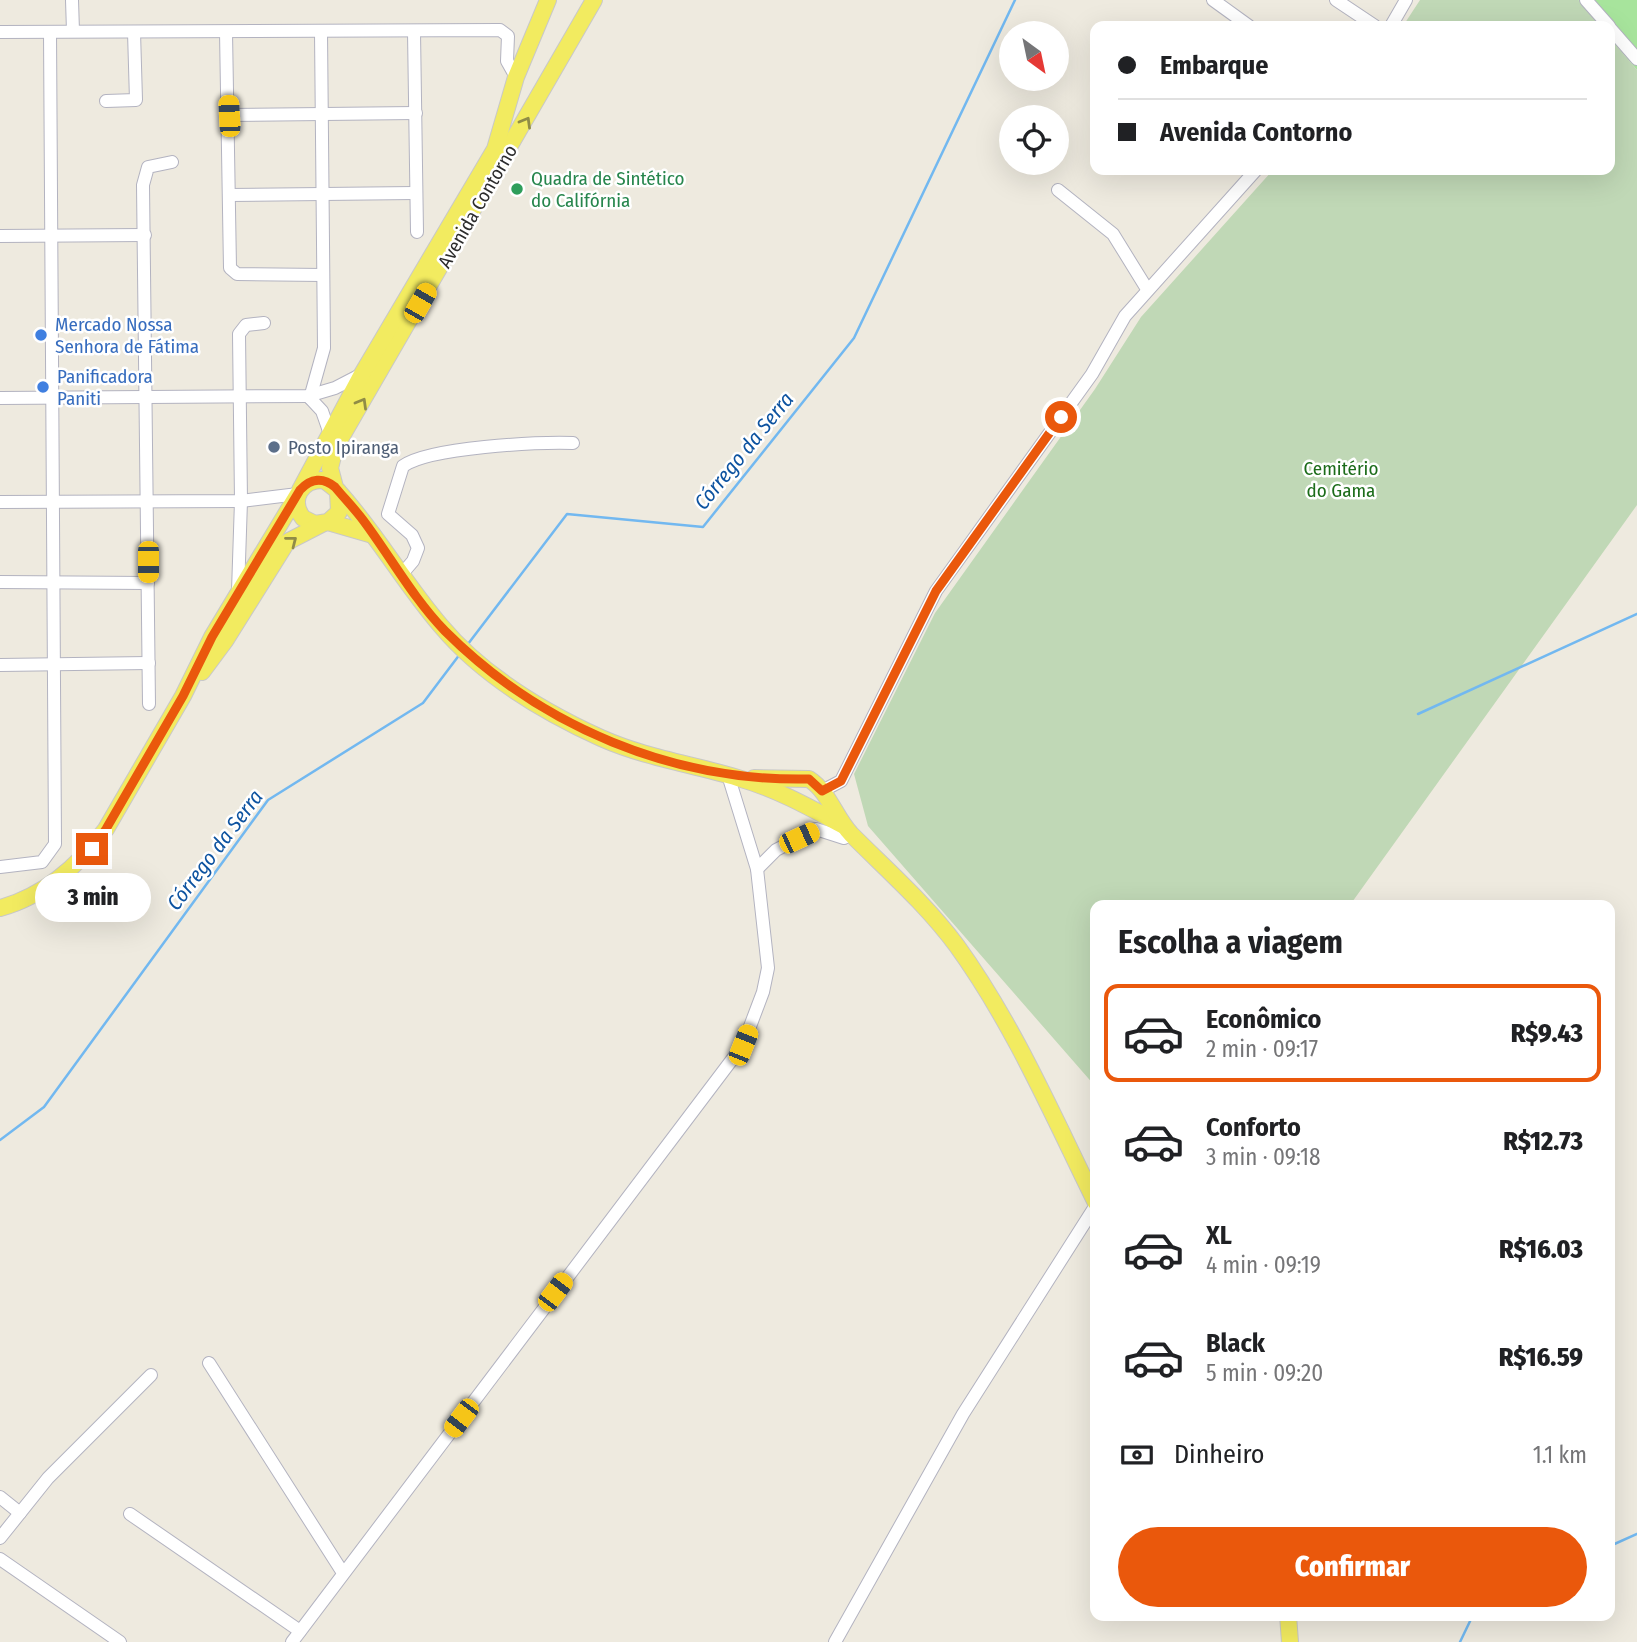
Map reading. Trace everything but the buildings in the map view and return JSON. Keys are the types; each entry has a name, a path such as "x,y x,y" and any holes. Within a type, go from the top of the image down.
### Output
{"main road":[{"name":"Avenida Contorno","path":"0,908 61,878 92,849 106,829 183,696 212,637 299,492 329,431 495,149 516,78 548,0"},
{"name":"Avenida Contorno","path":"337,489 330,468 335,448 548,83 593,0"},
{"path":"516,78 531,90 548,83"},
{"path":"373,535 303,518 297,507 299,492 317,480 337,489 373,535 442,628 464,649 536,704 601,738 653,758 733,776 799,801 848,830 883,862 956,944 987,991 1027,1060 1090,1191"},
{"path":"325,523 339,512 337,489"},
{"name":"Avenida Contorno","path":"183,696 225,641 287,542 325,523"},
{"path":"733,776 809,779 822,791 848,830"},
{"path":"799,801 792,785 801,779"},
{"path":"799,801 815,801 822,791"},
{"path":"1288,1621 1290,1642"}],"street":[{"path":"72,0 73,32"},
{"path":"1213,0 1242,21"},
{"path":"1336,0 1368,21"},
{"path":"1394,21 1406,0"},
{"path":"1586,0 1604,21"},
{"path":"0,32 505,32 508,36 507,61 516,78"},
{"path":"0,867 42,862 55,844 55,500 50,32"},
{"path":"106,101 136,100 134,32"},
{"path":"226,32 229,116 228,253 233,273 323,275"},
{"path":"309,397 324,355 321,32"},
{"path":"414,32 416,232"},
{"path":"1615,34 1637,59"},
{"path":"229,116 416,113"},
{"path":"149,704 144,173 148,166 172,162"},
{"path":"822,791 841,781 936,591 1092,374 1125,316 1251,175"},
{"path":"1058,190 1113,234 1147,289"},
{"path":"229,195 415,193"},
{"path":"0,236 145,235"},
{"path":"238,594 241,501 239,334 247,325 264,323"},
{"path":"0,398 309,397 362,374"},
{"path":"309,397 322,411 329,431"},
{"path":"401,575 413,561 418,548 412,535 388,514 403,466 416,460 457,452 573,443"},
{"path":"0,502 148,499 241,501 299,492"},
{"path":"0,582 148,583"},
{"path":"0,665 149,663"},
{"path":"130,1514 296,1637 743,1045 757,1012 768,968 757,869 733,776"},
{"path":"757,869 776,850 816,830 838,837 848,830"},
{"path":"835,1642 963,1414 1090,1213"},
{"path":"209,1363 343,1573"},
{"path":"0,1538 48,1478 151,1375"},
{"path":"0,1497 20,1513"},
{"path":"0,1559 120,1642"}],"green space":[{"path":"1420,0 1578,0 1596,21 1406,21"},
{"path":"1578,0 1637,0 1637,70 1615,44 1615,21 1596,21"},
{"name":"Cemitério do Gama","path":"1615,44 1637,70 1637,505 1354,900 1090,900 1090,1080 868,826 854,774 935,613 1095,389 1141,317 1269,175 1615,175"}],"waterway":[{"name":"Córrego da Serra","path":"468,644 567,514 703,527 854,338 1015,0"},
{"path":"1418,714 1637,614"},
{"name":"Córrego da Serra","path":"0,1140 44,1107 268,800 423,703 460,654"},
{"path":"1615,1544 1637,1534"},
{"path":"1460,1642 1470,1621"}],"place":[{"name":"Quadra de Sintético do Califórnia","path":"517,189"},
{"name":"Mercado Nossa Senhora de Fátima","path":"41,335"},
{"name":"Panificadora Paniti","path":"43,387"},
{"name":"Posto Ipiranga","path":"274,447"}],"route":[{"path":"92,849 183,696 212,637 300,490 311,481 324,480 335,487 362,519 442,628 464,649 536,704 601,738 653,758 737,778 809,779 822,791 841,781 936,591 1061,417"}]}
